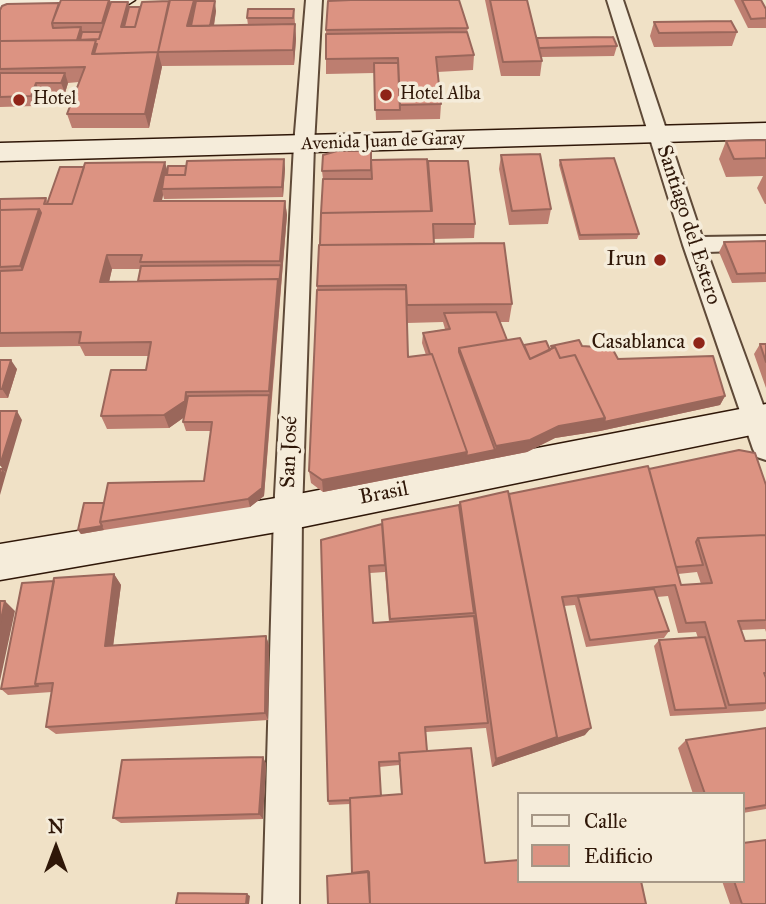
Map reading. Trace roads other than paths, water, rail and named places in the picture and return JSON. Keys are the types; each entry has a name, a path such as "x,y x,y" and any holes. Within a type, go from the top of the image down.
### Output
{"main road":[{"path":"0,3 124,0"},
{"name":"Avenida Juan de Garay","path":"0,152 766,131"},
{"name":"Brasil","path":"0,562 762,429"}],"street":[{"name":"San José","path":"281,904 288,513 304,145 314,0"},
{"name":"Santiago del Estero","path":"615,0 694,245 762,429"},
{"path":"694,245 766,243"}],"place":[{"name":"Hotel Alba","path":"386,95"},
{"name":"Hotel","path":"19,100"},
{"name":"Irun","path":"660,260"},
{"name":"Casablanca","path":"699,343"}]}
